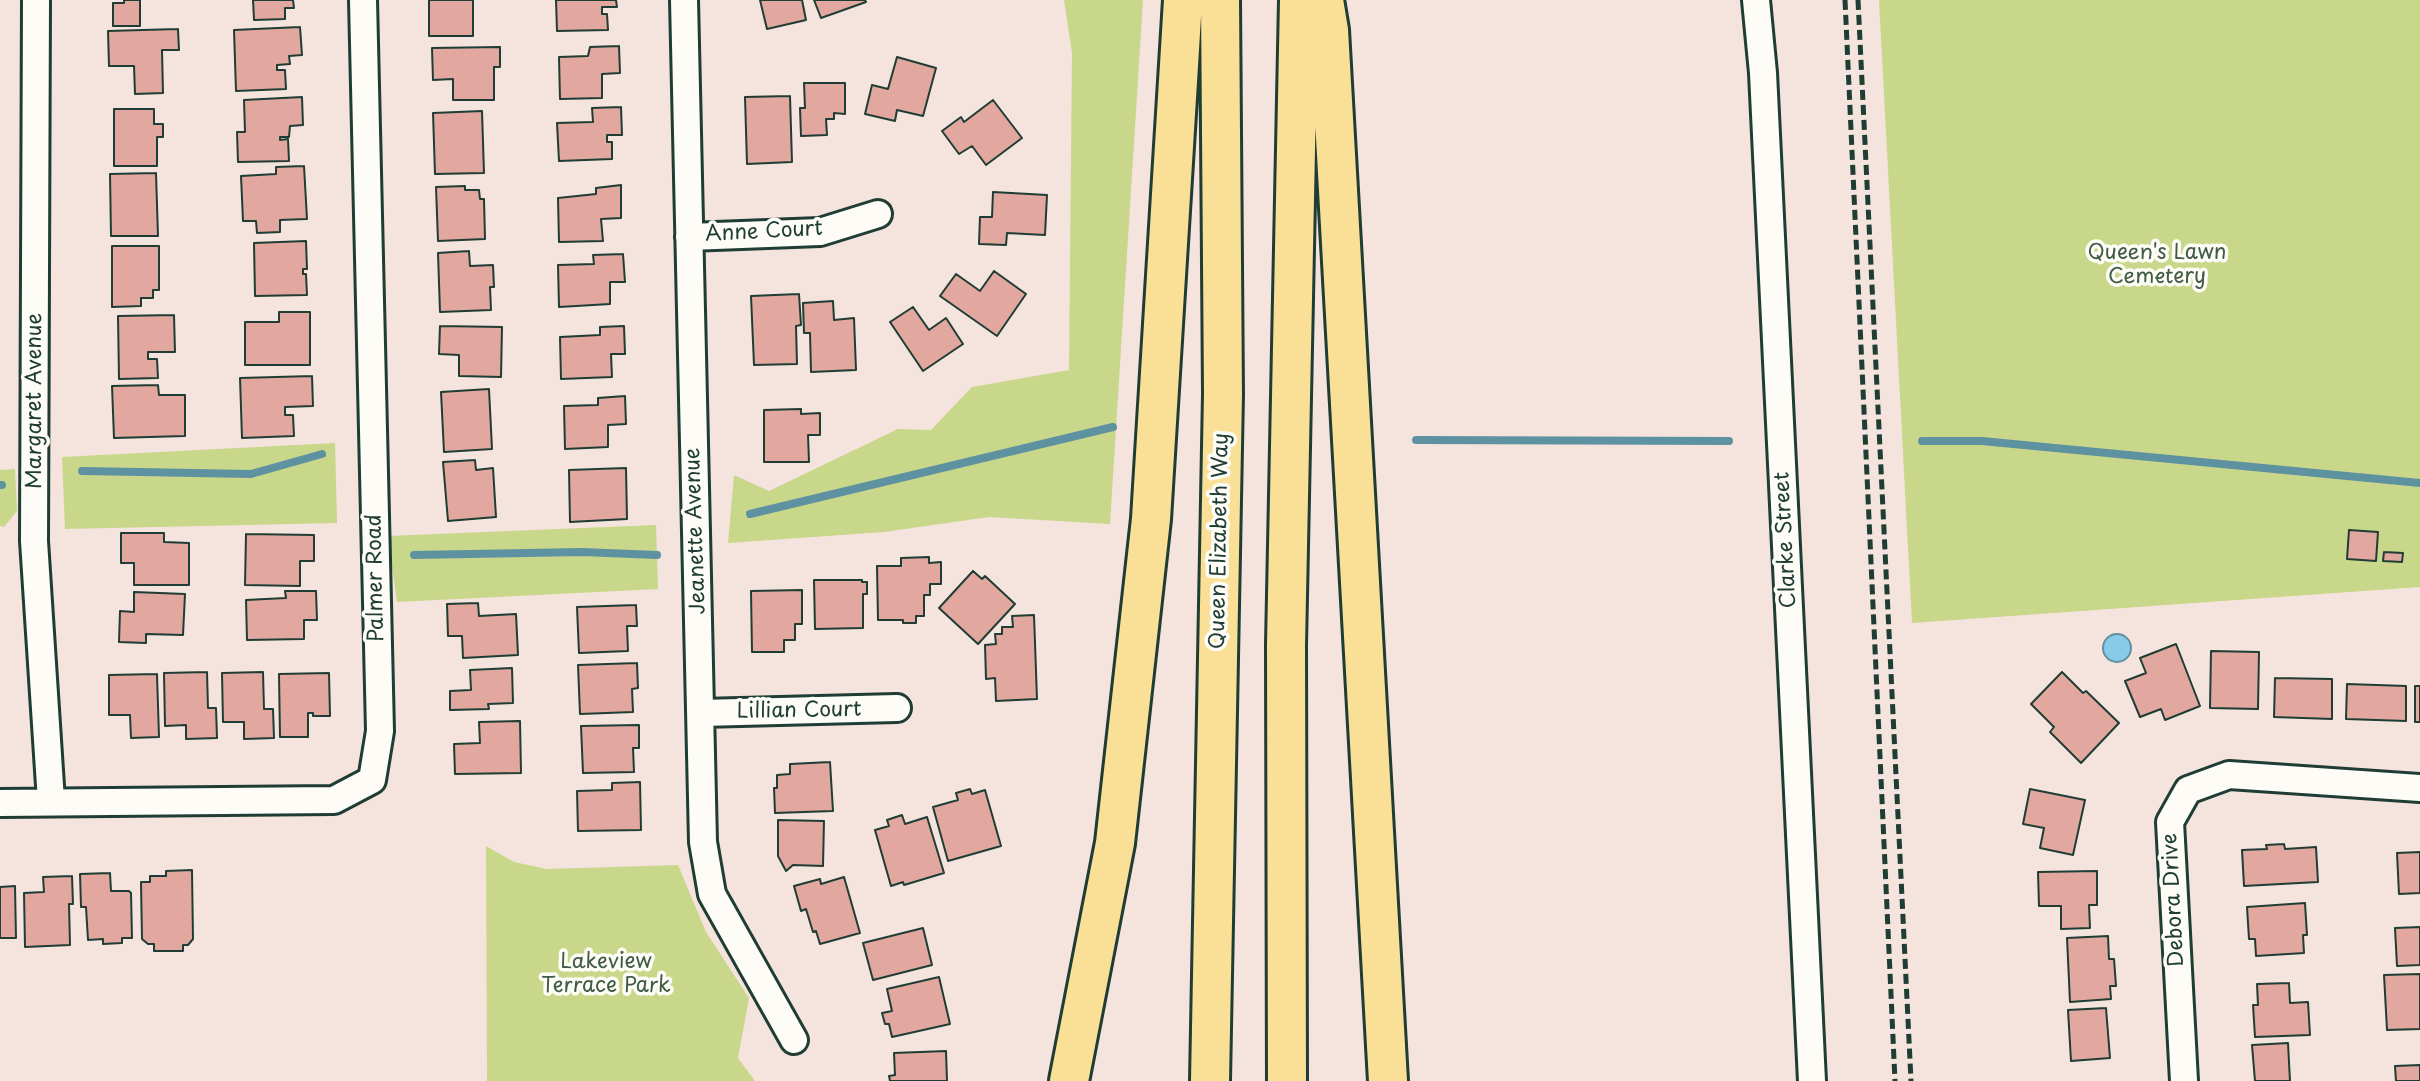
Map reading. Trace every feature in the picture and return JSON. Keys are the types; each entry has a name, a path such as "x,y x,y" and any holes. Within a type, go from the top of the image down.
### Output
{"highway":[{"path":"1069,1081 1115,843 1151,519 1184,0"},
{"name":"Queen Elizabeth Way","path":"1210,1081 1223,394 1220,0"},
{"path":"1287,1081 1286,645 1299,0"},
{"path":"1324,0 1329,30 1388,1081"}],"street":[{"name":"Margaret Avenue","path":"36,0 34,541 51,801"},
{"name":"Palmer Road","path":"0,803 334,800 372,780 380,731 363,0"},
{"name":"Jeanette Avenue","path":"684,0 703,842 712,894 794,1040"},
{"name":"Clarke Street","path":"1756,0 1763,73 1812,1081"},
{"name":"Anne Court","path":"690,237 820,232 878,214"},
{"name":"Lillian Court","path":"701,713 897,708"},
{"name":"Debora Drive","path":"2184,1081 2170,822 2188,790 2229,775 2420,788"}],"green space":[{"path":"1064,0 1143,0 1110,524 989,517 884,532 728,543 734,475 769,491 898,429 931,430 972,387 1069,370 1072,53"},
{"name":"Queen's Lawn Cemetery","path":"1879,0 2420,0 2420,587 1912,623"},
{"path":"335,443 337,523 65,529 62,457"},
{"path":"15,469 17,511 4,527 0,526 0,470"},
{"path":"656,525 658,589 397,602 388,536"},
{"name":"Lakeview Terrace Park","path":"486,846 514,862 547,869 678,865 706,932 749,998 738,1058 755,1081 487,1081"}],"water":[{"path":"2117,634 2127,638 2131,648 2127,658 2117,662 2107,658 2103,648 2107,638"}],"building":[{"path":"124,0 140,0 140,26 113,26 113,3 124,3"},
{"path":"253,0 293,0 294,8 285,8 285,19 254,20"},
{"path":"429,0 473,0 473,36 429,36"},
{"path":"556,0 616,0 617,7 602,7 602,14 607,14 608,30 557,31"},
{"path":"760,0 802,0 806,20 767,29"},
{"path":"814,0 865,0 866,2 821,18"},
{"path":"300,27 302,55 289,56 290,64 277,65 277,70 285,70 286,89 236,91 234,30"},
{"path":"178,29 179,50 162,50 163,93 135,94 134,66 109,66 108,31"},
{"path":"619,46 620,73 602,74 602,98 560,99 559,57 588,56 590,47"},
{"path":"500,47 500,67 494,67 494,100 453,100 453,79 433,80 432,48"},
{"path":"897,57 936,68 923,116 897,110 895,121 865,114 872,85 888,89"},
{"path":"804,83 845,83 845,114 834,113 834,119 826,119 827,135 801,136 800,108 805,108"},
{"path":"790,96 792,162 747,164 745,97"},
{"path":"302,97 303,125 290,126 289,137 280,137 280,140 288,139 289,161 238,162 237,132 245,132 244,100"},
{"path":"993,100 1022,138 986,165 972,146 959,154 942,131 961,117 964,122"},
{"path":"621,107 622,135 607,135 607,142 612,142 612,159 559,161 557,123 593,122 592,108"},
{"path":"114,109 154,109 154,124 163,124 163,137 157,137 157,166 114,166"},
{"path":"482,111 484,173 435,174 433,113"},
{"path":"304,166 307,219 280,220 280,232 257,233 256,221 243,221 241,176 276,174 276,167"},
{"path":"156,173 158,236 111,236 110,174"},
{"path":"621,185 621,218 601,219 603,241 559,242 558,198 596,194 596,188"},
{"path":"465,186 465,190 479,190 480,199 484,199 485,239 438,241 436,187"},
{"path":"993,192 1047,195 1045,235 1007,233 1006,245 979,244 980,217 992,217"},
{"path":"306,241 307,269 303,269 303,274 306,274 307,295 255,296 254,243"},
{"path":"112,246 159,246 159,290 153,290 153,298 141,298 141,306 112,307"},
{"path":"469,251 470,266 493,265 491,310 440,312 438,253"},
{"path":"623,254 625,282 610,282 610,304 559,307 558,265 594,264 593,255"},
{"path":"994,271 1026,294 997,336 940,296 956,274 980,291"},
{"path":"799,294 801,325 796,326 797,364 754,365 751,296"},
{"path":"833,301 834,320 854,318 856,370 811,372 810,333 804,333 803,303"},
{"path":"913,307 929,330 946,318 963,344 923,371 890,322"},
{"path":"279,312 310,312 310,365 245,365 245,322 279,322"},
{"path":"174,315 175,352 148,352 148,359 157,359 158,378 119,379 118,316"},
{"path":"440,326 502,327 501,377 459,376 459,355 439,354"},
{"path":"624,326 625,354 611,354 612,377 561,379 560,337 600,335 600,327"},
{"path":"312,376 313,406 285,407 285,415 293,415 294,436 242,438 240,378"},
{"path":"158,385 159,395 185,395 185,436 114,438 112,386"},
{"path":"489,389 492,449 444,452 441,392"},
{"path":"625,396 626,424 608,425 608,447 565,449 564,406 598,405 598,398"},
{"path":"801,409 801,414 820,413 820,435 808,435 809,462 764,462 764,410"},
{"path":"475,460 476,470 493,468 496,517 448,521 443,462"},
{"path":"626,468 627,519 570,522 569,470"},
{"path":"2349,530 2378,532 2376,561 2347,559"},
{"path":"121,533 164,533 164,542 189,543 189,585 134,585 134,563 121,563"},
{"path":"246,534 314,535 314,561 300,561 300,586 245,585"},
{"path":"2384,552 2403,553 2402,562 2383,561"},
{"path":"929,557 929,563 941,562 941,584 930,584 930,595 924,595 924,616 916,616 916,623 878,620 877,566 901,566 901,558"},
{"path":"973,571 982,579 985,576 1015,604 978,644 939,608"},
{"path":"814,580 867,582 867,594 863,594 863,628 815,629"},
{"path":"802,590 802,624 795,624 795,640 784,640 784,652 752,652 751,591"},
{"path":"285,591 316,591 317,620 304,620 304,639 247,640 246,600 286,598"},
{"path":"134,592 185,594 183,635 146,634 146,643 119,642 120,611 134,612"},
{"path":"478,603 479,616 516,614 518,655 463,658 462,636 448,636 447,604"},
{"path":"636,605 637,626 627,626 628,651 579,653 577,607"},
{"path":"1034,615 1037,699 996,701 995,678 986,679 985,645 996,644 995,634 1002,634 1002,627 1013,627 1012,616"},
{"path":"2176,644 2200,706 2165,720 2161,709 2140,717 2125,681 2146,673 2140,658"},
{"path":"2211,651 2259,652 2258,709 2210,708"},
{"path":"637,663 638,688 632,689 633,712 580,714 578,665"},
{"path":"512,668 513,703 488,704 489,709 450,710 450,691 471,690 470,670"},
{"path":"207,672 208,708 216,708 217,738 186,739 186,725 165,726 164,673"},
{"path":"263,672 264,709 273,709 274,738 244,739 244,722 223,722 222,673"},
{"path":"2062,672 2119,723 2081,763 2050,732 2054,727 2031,704"},
{"path":"329,673 330,716 313,716 313,713 308,713 308,737 280,737 279,674"},
{"path":"157,674 159,737 131,738 130,715 109,715 109,675"},
{"path":"2275,678 2332,679 2332,719 2274,717"},
{"path":"2347,684 2406,686 2406,721 2346,719"},
{"path":"2415,686 2420,686 2420,722 2415,722"},
{"path":"520,721 521,773 455,774 454,744 480,743 479,722"},
{"path":"639,725 639,748 633,748 634,772 583,773 581,726"},
{"path":"830,762 833,811 775,813 774,788 777,788 777,775 790,774 790,764"},
{"path":"640,782 641,830 578,831 577,791 612,790 612,783"},
{"path":"970,789 972,794 985,790 1001,846 948,861 933,807 958,800 956,793"},
{"path":"2030,789 2085,800 2073,855 2040,848 2044,828 2023,824"},
{"path":"902,815 905,824 927,817 944,873 904,885 903,882 891,886 875,830 889,826 887,820"},
{"path":"778,820 824,821 823,866 793,865 786,871 778,856"},
{"path":"2284,844 2285,849 2316,847 2318,882 2244,886 2242,850 2267,849 2266,845"},
{"path":"2420,852 2420,893 2399,894 2397,853"},
{"path":"192,870 193,939 188,945 183,945 183,951 154,951 154,944 148,944 142,939 141,882 150,882 150,876 166,876 166,871"},
{"path":"2097,871 2097,905 2089,905 2090,928 2061,929 2061,906 2039,906 2038,872"},
{"path":"110,873 111,891 131,893 132,938 122,938 122,943 103,944 103,939 88,940 86,907 81,907 80,874"},
{"path":"72,876 73,904 69,904 70,945 25,947 24,893 44,892 43,877"},
{"path":"844,877 860,933 820,944 806,909 801,911 794,886 820,879 821,884"},
{"path":"15,886 16,938 0,938 0,887"},
{"path":"2305,903 2307,935 2303,935 2304,953 2256,956 2255,939 2249,939 2247,907"},
{"path":"2420,927 2420,965 2397,966 2395,928"},
{"path":"923,928 932,965 873,980 863,943"},
{"path":"2108,936 2109,959 2114,959 2116,986 2110,986 2111,999 2070,1002 2067,938"},
{"path":"2420,974 2420,1029 2387,1030 2384,975"},
{"path":"939,977 950,1024 892,1037 889,1024 885,1024 882,1013 892,1011 887,989"},
{"path":"2289,983 2290,1003 2308,1002 2310,1035 2255,1037 2253,1005 2258,1005 2257,984"},
{"path":"2106,1008 2110,1058 2071,1061 2068,1010"},
{"path":"2288,1043 2290,1081 2255,1081 2252,1045"},
{"path":"946,1051 947,1081 890,1081 889,1076 895,1075 894,1053"},
{"path":"2420,1065 2420,1081 2396,1081 2395,1066"}],"waterway":[{"path":"750,514 1113,427"},
{"path":"1416,440 1729,441"},
{"path":"1922,441 1982,441 2420,483"},
{"path":"82,471 251,474 322,454"},
{"path":"414,555 582,552 657,555"}],"railway":[{"path":"1845,0 1895,1081"},
{"path":"1858,0 1911,1081"}]}
